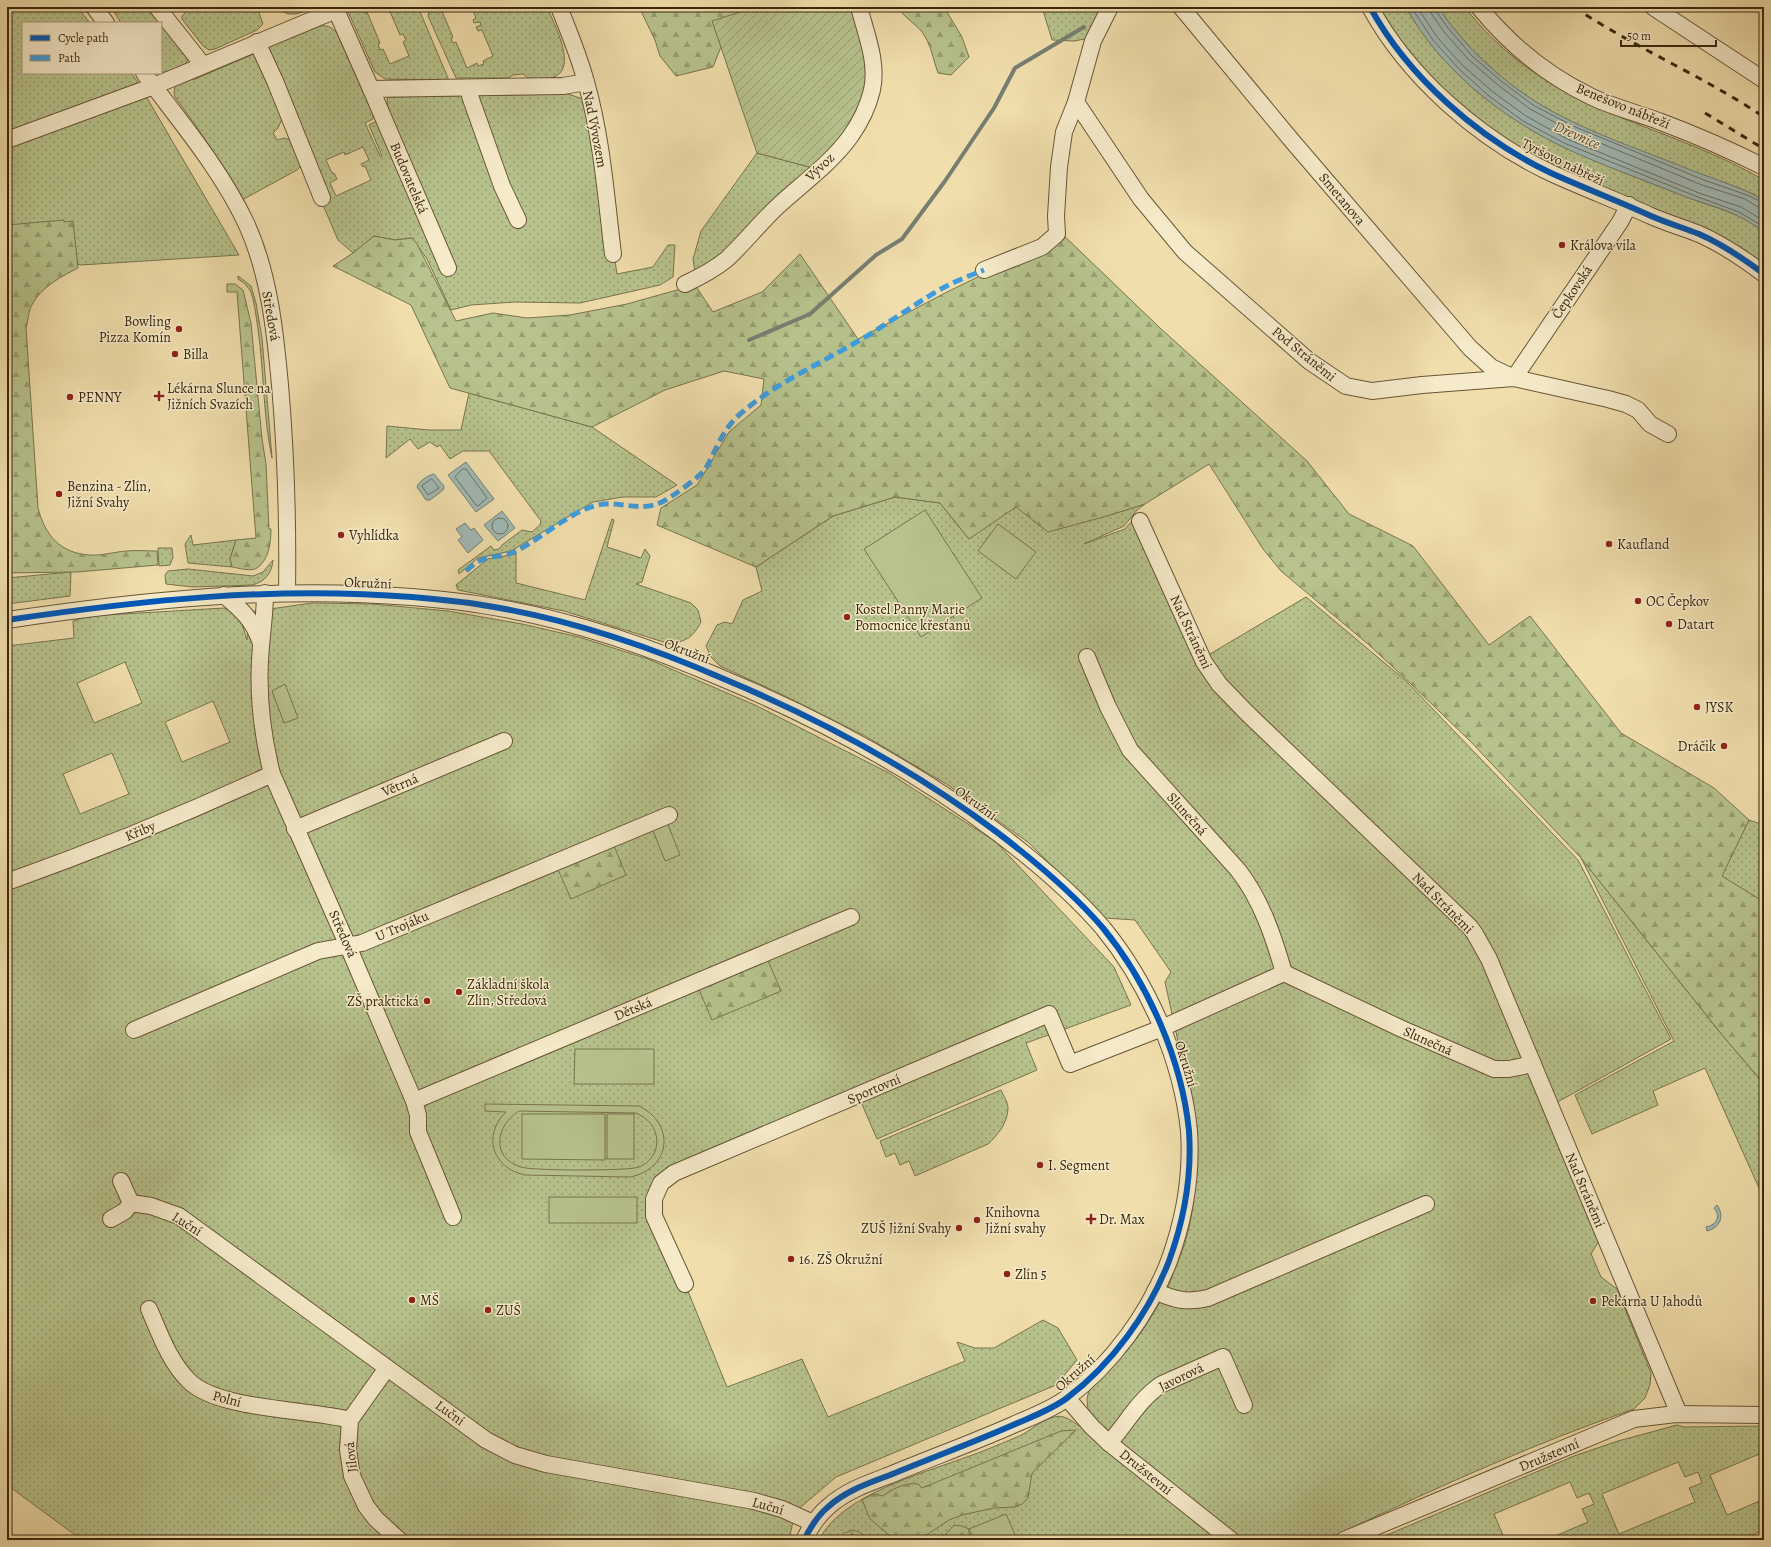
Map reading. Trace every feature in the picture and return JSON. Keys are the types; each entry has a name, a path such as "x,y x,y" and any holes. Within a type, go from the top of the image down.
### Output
{"street":[{"path":"94,7 105,22"},
{"path":"157,7 203,65"},
{"name":"Nad Vývozem","path":"559,7 571,36 586,82 605,181 613,254"},
{"name":"Vývoz","path":"685,284 705,274 726,259 777,207 822,167 850,138 859,124 872,91 874,76 872,53 858,7"},
{"path":"984,270 1042,247 1057,234 1056,216 1059,167 1064,132 1076,102 1093,41 1110,7"},
{"name":"Smetanova","path":"1181,7 1298,148 1470,348 1491,367 1514,378"},
{"name":"Tyršovo nábřeží","path":"1370,7 1401,53 1419,75 1449,104 1512,151 1551,172 1652,216 1701,235 1732,251 1764,274"},
{"name":"Benešovo nábřeží","path":"1479,7 1496,28 1524,53 1554,75 1590,96 1716,144 1764,167"},
{"path":"1653,7 1764,80"},
{"name":"Budovatelská","path":"7,140 154,86 335,8 448,268"},
{"path":"258,42 322,198"},
{"name":"Středová","path":"145,74 219,174 247,226 264,275 275,332 282,414 286,492 287,593"},
{"path":"371,89 470,89 563,86 586,82"},
{"path":"470,89 470,96 502,186 518,220"},
{"name":"Pod Stráněmi","path":"1076,102 1141,199 1185,252 1309,361 1326,374 1346,386 1372,391 1422,385 1514,378 1608,398 1626,404 1638,410 1650,424 1668,434"},
{"name":"Čepkovská","path":"1514,378 1616,228 1629,205"},
{"name":"Nad Stráněmi","path":"1140,521 1204,662 1212,676 1247,713 1475,934 1488,959 1533,1064 1679,1414"},
{"name":"Středová","path":"265,593 265,614 261,644 260,698 272,774 348,946 414,1101 418,1115 418,1132 453,1217"},
{"name":"Okružní","path":"7,620 122,604 224,595 287,593 388,595 479,604 572,624 622,639 692,665 775,700 862,745 922,779 976,817 1053,877 1103,929 1124,956 1152,1004 1176,1068 1189,1132 1188,1187 1181,1221 1169,1260 1145,1312 1104,1364 1067,1398 1041,1412 987,1436 851,1491 826,1508 813,1523 804,1540"},
{"name":"Středová","path":"224,595 248,617 256,630 261,644"},
{"name":"Slunečná","path":"1087,657 1108,707 1130,750 1238,870 1252,889 1276,946 1284,973 1400,1028 1494,1069 1509,1069 1533,1064"},
{"name":"Větrná","path":"295,829 504,741"},
{"name":"Křiby","path":"7,882 88,852 272,774"},
{"name":"U Trojáku","path":"134,1030 318,951 362,943 669,815"},
{"name":"Dětská","path":"414,1101 851,917"},
{"path":"1162,1028 1284,973"},
{"name":"Sportovní","path":"685,1284 654,1216 654,1198 661,1183 674,1173 1049,1014 1070,1064 1162,1028"},
{"path":"111,1219 125,1211 131,1203 121,1181"},
{"name":"Luční","path":"131,1203 151,1206 179,1216 486,1440 515,1455 546,1464 754,1501 782,1509 813,1523"},
{"path":"1155,1291 1167,1297 1189,1302 1208,1298 1426,1204"},
{"name":"Polní","path":"149,1309 167,1350 177,1367 189,1382 204,1393 235,1403 322,1414 350,1420"},
{"name":"Javorová","path":"1110,1443 1132,1413 1154,1389 1223,1357 1244,1405"},
{"path":"350,1420 387,1368"},
{"name":"Družstevní","path":"1067,1398 1092,1427 1110,1443 1231,1540"},
{"name":"Družstevní","path":"1344,1540 1634,1420 1679,1414 1764,1415"},
{"name":"Jílová","path":"350,1420 348,1450 352,1476 366,1506 376,1519 399,1540"}],"green space":[{"path":"7,7 77,7 89,22 22,22 22,74 132,74 239,255 81,265 7,243"},
{"path":"111,7 153,7 189,57 185,65 170,72 162,72 162,22 120,22"},
{"path":"185,7 257,7 263,24 257,30 215,49 209,50 203,46 182,19 182,16 187,11"},
{"path":"278,7 311,7 303,12 289,14 285,13"},
{"path":"346,7 362,7 364,13 367,12 380,43 378,44 380,50 383,49 390,64 409,56 403,42 406,40 403,34 400,35 388,7 418,7 448,80 385,79 375,72"},
{"path":"430,7 440,7 453,37 451,38 453,43 456,42 467,68 477,63 478,66 484,64 483,61 493,56 482,30 478,31 476,27 481,25 480,22 474,23 473,20 476,18 472,7 547,7 562,43 564,63 562,70 556,76 546,78 528,78 523,74 513,75 508,78 456,78 428,16"},
{"path":"639,7 756,7 734,14 713,67 676,76 660,56 655,40"},
{"path":"756,7 854,7 869,59 867,89 853,124 813,168 757,153 712,21"},
{"path":"898,7 944,7 962,37 969,57 951,75 938,73 930,47 922,32 904,15"},
{"path":"1042,7 1101,7 1085,39 1074,41 1052,40"},
{"path":"1379,7 1406,7 1436,50 1454,70 1495,106 1540,135 1563,147 1608,166 1745,219 1764,231 1764,265 1554,167 1532,155 1490,128 1451,97 1430,76 1403,43"},
{"path":"1438,7 1465,7 1477,22 1518,61 1566,92 1597,108 1730,162 1764,180 1764,200 1739,188 1593,132 1554,113 1536,102 1494,71 1458,34"},
{"path":"320,26 328,27 334,30 338,35 373,115 373,119 365,123 380,156 382,156 369,125 389,115 387,99 390,97 568,94 583,99 592,105 617,274 653,267 668,245 675,245 673,277 660,285 580,303 515,302 471,305 451,310 427,259 412,238 395,240 374,236 353,253 338,240 323,205 264,49","holes":["363,147 369,160 361,164 363,167 365,166 371,180 336,196 330,183 337,179 334,173 332,173 326,160 344,152 345,155"]},
{"path":"258,52 282,119 278,128 273,133 277,140 284,138 290,140 302,165 297,170 242,200 219,160 175,97 174,93 178,84 192,76 193,80"},
{"path":"757,153 813,168 722,255 695,272 693,259 701,231"},
{"path":"64,220 64,222 73,221 78,268 50,284 38,295 30,309 26,328 38,508 45,526 55,541 70,551 79,554 94,555 130,551 157,551 158,565 77,572 7,573 7,225"},
{"path":"1057,229 1159,327 1307,461 1349,514 1413,546 1489,645 1530,616 1621,733 1714,788 1749,820 1722,876 1764,902 1764,1084 1723,1036 1581,858 1471,742 1410,683 1368,644 1281,571 1263,549 1209,464 1145,504 1048,532 1016,507 969,539 940,503 895,497 833,516 756,567 657,525 661,508 697,485 729,432 761,405 764,379 724,371 665,390 592,427 450,388 411,305 333,266 353,253 374,236 395,240 412,238 417,244 456,321 493,313 527,318 570,315 627,304 695,285 713,312 762,292 800,254 858,339 994,269"},
{"path":"238,276 251,286 256,303 262,338 272,458 267,426 260,345 254,306 251,292 246,285 238,279"},
{"path":"227,284 235,284 243,290 251,323 262,439 266,464 269,529 271,529 270,539 267,556 261,565 252,570 232,567 230,559 236,540 256,538 237,292 227,292"},
{"path":"469,393 592,427 677,485 656,497 623,497 593,502 511,551 478,558 459,574 458,570 491,546 494,550 499,549 522,530 532,532 540,525 541,521 489,451 463,451 450,459 440,445 437,447 430,442 418,449 410,439 386,458 387,426 429,430 461,430"},
{"path":"895,497 940,503 969,539 1002,515 1016,507 1107,516 1145,504 1137,510 1124,526 1084,544 1125,529 1140,512 1205,657 1306,597 1406,681 1578,860 1671,1039 1545,1109 1599,1241 1591,1254 1601,1277 1617,1289 1651,1373 1650,1385 1645,1398 1634,1409 1563,1435 1492,1464 1353,1527 1359,1540 819,1540 829,1524 844,1511 883,1488 1017,1437 1040,1423 1058,1416 1071,1420 1079,1426 1088,1410 1087,1399 1089,1390 1127,1351 1145,1327 1160,1302 1165,1301 1168,1287 1184,1246 1190,1224 1197,1165 1183,1064 1165,982 1171,972 1135,920 1105,918 1029,843 948,785 865,736 781,694 720,666 711,657 706,646 717,625 725,622 732,624 743,600 762,591 756,567 833,516"},
{"path":"925,510 982,598 921,637 864,549"},
{"path":"612,519 614,520 607,547 641,558 645,549 650,556 642,582 636,584 691,603 698,610 701,622 689,638 670,644 564,611 458,590 456,585 488,559 516,554 516,583 585,600"},
{"path":"998,524 1036,552 1016,579 978,551"},
{"path":"191,535 193,545 236,540 230,559 232,567 188,563 185,544"},
{"path":"158,548 172,548 173,557 170,565 159,566"},
{"path":"273,560 271,569 267,576 257,584 193,587 166,584 165,575 168,571 188,569 253,576 263,572"},
{"path":"71,572 70,596 7,604 7,578"},
{"path":"312,603 373,604 448,611 522,624 579,637 648,659 755,705 889,773 996,842 1114,967 1131,1005 1026,1043 1037,1070 877,1139 861,1102 648,1193 727,1387 802,1359 828,1417 965,1361 957,1342 975,1348 994,1348 1043,1320 1058,1328 1077,1360 1056,1385 836,1477 795,1512 789,1540 82,1540 7,1485 7,646 74,638 73,621 89,616 224,608 239,614 247,640 249,612","holes":["125,662 142,703 94,723 77,683","213,701 230,742 182,762 165,722","112,753 129,794 80,814 63,774"]},
{"path":"285,684 298,718 284,723 272,691"},
{"path":"1749,820 1764,825 1764,902 1721,876"},
{"path":"667,822 680,855 665,861 652,828"},
{"path":"612,841 626,875 571,899 556,865"},
{"path":"1581,858 1723,1036 1764,1084 1764,1199 1705,1068 1653,1091 1658,1105 1592,1134 1575,1095 1674,1041"},
{"path":"766,956 781,991 712,1020 697,985"},
{"path":"575,1049 654,1049 654,1084 574,1084"},
{"path":"1001,1090 1007,1103 1008,1113 1002,1128 988,1144 915,1176 909,1161 900,1165 895,1153 886,1157 880,1141"},
{"path":"485,1104 639,1106 651,1114 659,1124 663,1134 664,1145 661,1156 654,1165 644,1172 630,1177 525,1175 514,1171 505,1165 498,1158 494,1150 494,1131 506,1112 485,1111","holes":["519,1111 636,1113 648,1120 655,1131 657,1141 656,1149 650,1160 639,1167 601,1170 561,1170 521,1167 511,1163 505,1157 501,1149 501,1133 511,1117"]},
{"path":"522,1114 605,1114 605,1160 522,1159"},
{"path":"607,1114 634,1114 634,1159 607,1159"},
{"path":"549,1197 637,1197 637,1223 549,1223"},
{"path":"1677,1425 1684,1427 1764,1426 1764,1452 1710,1475 1727,1515 1764,1499 1764,1530 1739,1540 1546,1540 1588,1522 1582,1509 1594,1504 1589,1493 1577,1498 1570,1482 1494,1514 1505,1540 1375,1540 1574,1456 1618,1441","holes":["1678,1462 1685,1477 1698,1472 1702,1483 1689,1488 1695,1502 1619,1534 1602,1494"]},
{"path":"1076,1430 1032,1473 1028,1498 1022,1504 1015,1507 994,1508 962,1515 949,1520 928,1534 910,1540 899,1539 889,1535 870,1519 862,1500 873,1494 883,1496 895,1489 909,1484 918,1484 922,1488 1061,1431"},
{"path":"1006,1514 1016,1537 1008,1540 974,1540 969,1529"},
{"path":"954,1525 969,1529 969,1540 948,1540 945,1535"},
{"path":"854,1530 870,1540 837,1540 844,1533"}],"water":[{"name":"Dřevnice","path":"1406,7 1438,7 1458,34 1494,71 1536,102 1554,112 1592,131 1700,174 1737,187 1764,200 1764,231 1745,219 1717,207 1681,195 1577,154 1517,121 1474,89 1454,70 1420,29"},
{"path":"466,462 494,499 476,512 448,475"},
{"path":"434,474 444,486 443,490 430,500 426,500 417,487 424,479"},
{"path":"502,511 515,528 498,541 484,525"},
{"path":"465,523 471,530 474,528 483,540 468,553 458,540 462,537 456,529"},
{"path":"1717,1205 1721,1213 1720,1221 1715,1227 1707,1231 1706,1227 1710,1226 1717,1220 1717,1214 1714,1208"}],"waterway":[{"path":"749,340 810,314 876,255 902,239 945,181 994,108 1015,68 1084,27"}],"railway":[{"path":"1574,7 1621,36 1717,88 1764,117"},
{"path":"1705,113 1764,149"}],"marked path":[{"path":"466,571 479,561 514,552 524,547 576,513 587,508 606,504 645,506 662,502 686,486 703,472 728,427 752,404 780,385 865,337 939,290 984,270"}],"cycle path":[{"path":"1370,7 1404,58 1425,81 1448,104 1498,143 1551,173 1657,219 1708,238 1733,252 1764,274"},
{"path":"7,620 108,606 159,601 259,594 310,593 361,594 456,601 544,617 575,625 635,644 695,667 796,711 866,747 933,788 998,833 1053,878 1079,902 1103,928 1134,973 1148,998 1171,1050 1185,1104 1190,1148 1186,1197 1179,1230 1161,1280 1140,1318 1114,1353 1099,1370 1067,1398 1034,1416 866,1484 842,1496 820,1514 804,1540"}],"place":[{"name":"Králova vila","path":"1562,245"},
{"name":"Bowling Pizza Komín","path":"179,329"},
{"name":"Billa","path":"175,354"},
{"name":"Lékárna Slunce na Jižních Svazích","path":"159,396"},
{"name":"PENNY","path":"70,397"},
{"name":"Benzina - Zlín, Jižní Svahy","path":"59,494"},
{"name":"Vyhlídka","path":"341,535"},
{"name":"Kaufland","path":"1609,544"},
{"name":"OC Čepkov","path":"1638,601"},
{"name":"Kostel Panny Marie Pomocnice křesťanů","path":"847,617"},
{"name":"Datart","path":"1669,624"},
{"name":"JYSK","path":"1697,707"},
{"name":"Dráčik","path":"1724,746"},
{"name":"Základní škola Zlín, Středová","path":"459,992"},
{"name":"ZŠ praktická","path":"427,1001"},
{"name":"I. Segment","path":"1040,1165"},
{"name":"Dr. Max","path":"1091,1219"},
{"name":"Knihovna Jižní svahy","path":"977,1220"},
{"name":"ZUŠ Jižní Svahy","path":"959,1228"},
{"name":"16. ZŠ Okružní","path":"791,1259"},
{"name":"Zlín 5","path":"1007,1274"},
{"name":"MŠ","path":"412,1300"},
{"name":"Pekárna U Jahodů","path":"1593,1301"},
{"name":"ZUŠ","path":"488,1310"}]}
